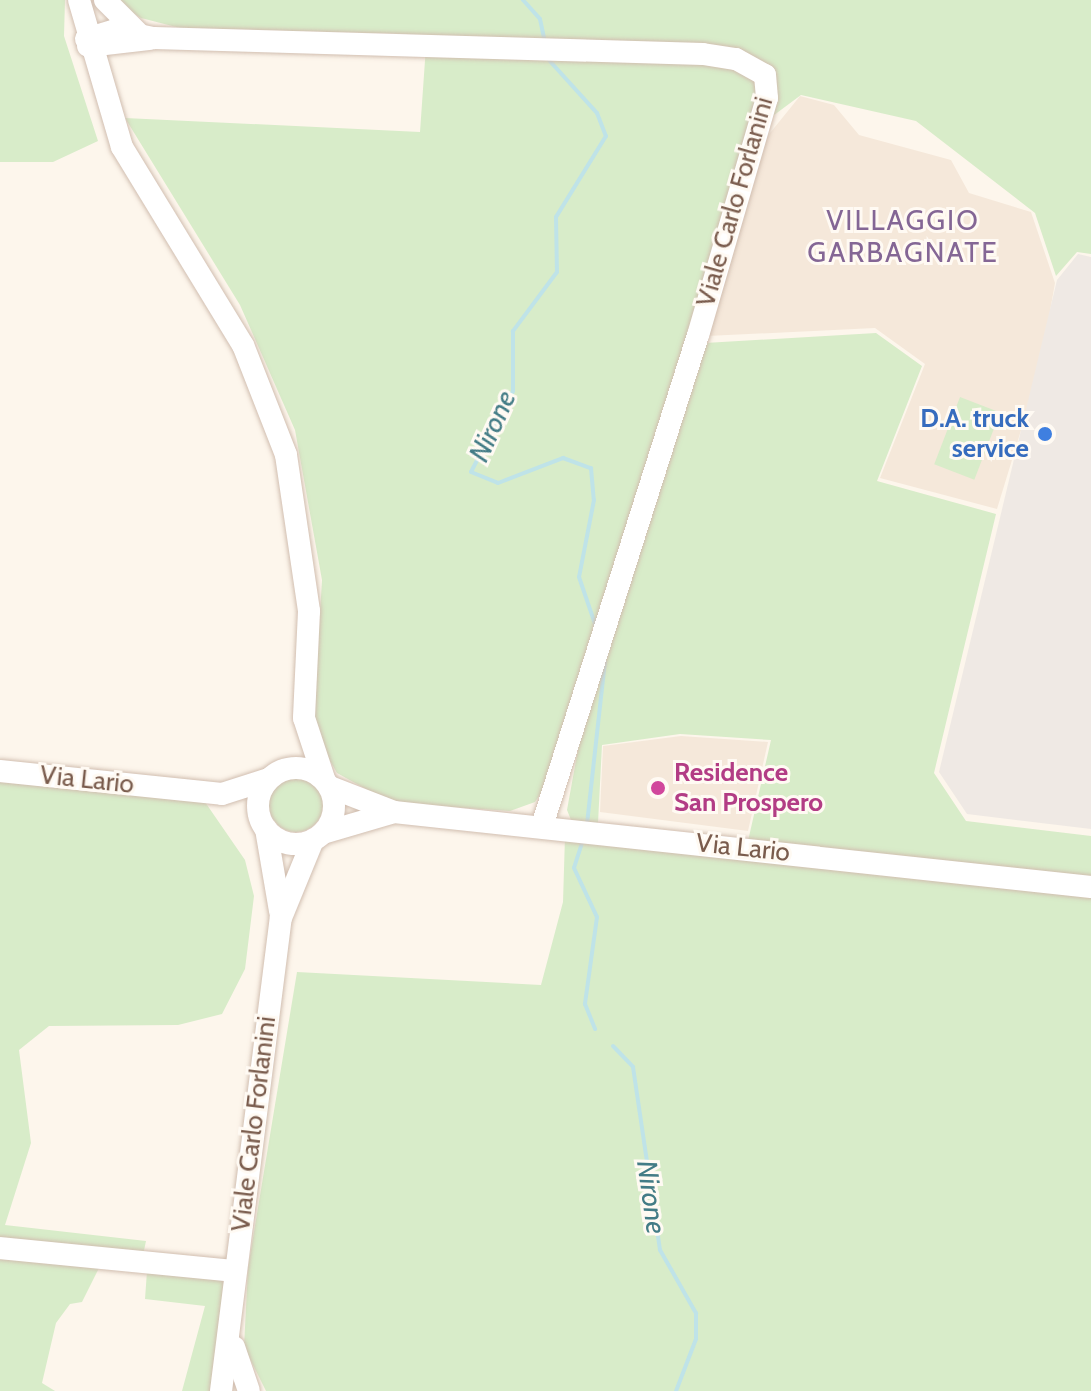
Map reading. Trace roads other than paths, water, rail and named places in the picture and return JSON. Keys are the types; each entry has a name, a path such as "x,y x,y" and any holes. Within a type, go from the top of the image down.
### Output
{"street":[{"path":"79,0 97,81 126,156 243,345 286,455 309,611 304,718 335,806 318,836 293,844 263,822 273,776 304,718"},
{"path":"97,81 139,39 105,0"},
{"name":"Viale Carlo Forlanini","path":"87,43 106,30 139,39 722,56 759,69 768,91 542,826"},
{"path":"273,776 302,768 327,783"},
{"name":"Via Lario","path":"0,771 222,794 273,776"},
{"name":"Via Lario","path":"327,783 394,812 589,830 1091,887"},
{"name":"Via Lario","path":"222,794 263,822"},
{"name":"Via Lario","path":"318,836 394,812"},
{"name":"Viale Carlo Forlanini","path":"263,822 281,918"},
{"name":"Viale Carlo Forlanini","path":"221,1391 281,918 318,836"},
{"path":"0,1248 235,1271"},
{"name":"Viale Carlo Forlanini","path":"231,1330 249,1391"}],"waterway":[{"name":"Nirone","path":"523,0 540,19 545,42"},
{"name":"Nirone","path":"548,59 597,113 606,136 556,217 557,272 513,331 513,391 471,472 498,483 563,458 591,468 594,500 579,577 596,627"},
{"name":"Nirone","path":"587,824 605,662"},
{"name":"Nirone","path":"583,840 574,868 597,917 585,1004 595,1029"},
{"name":"Nirone","path":"613,1046 633,1067 660,1250 696,1313 696,1339 676,1391"}],"place":[{"name":"D.A. truck service","path":"1045,434"},
{"name":"Residence San Prospero","path":"658,788"}],"district":[{"name":"VILLAGGIO GARBAGNATE","path":"903,236"}]}
